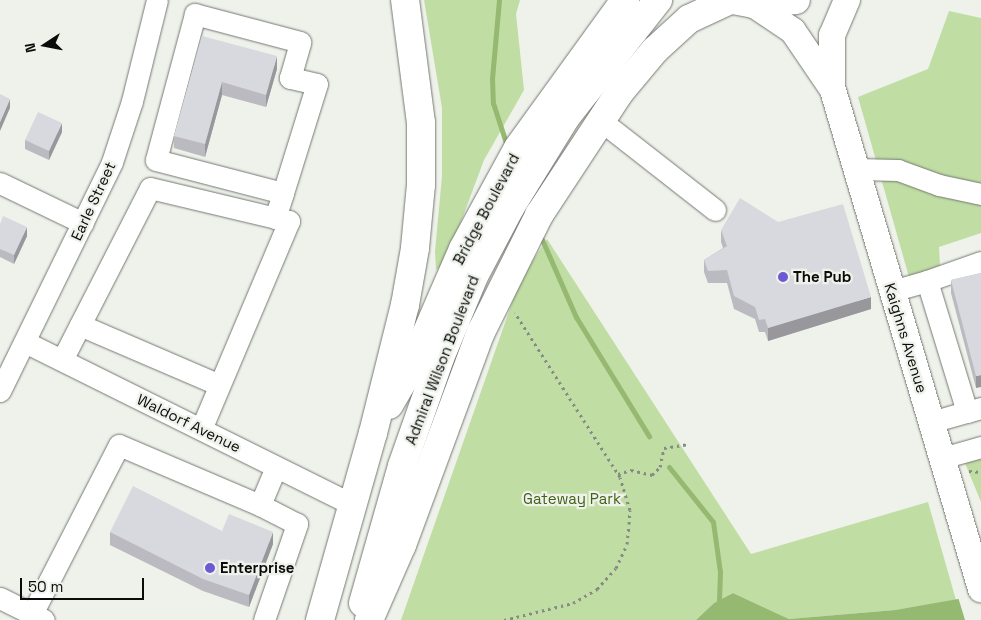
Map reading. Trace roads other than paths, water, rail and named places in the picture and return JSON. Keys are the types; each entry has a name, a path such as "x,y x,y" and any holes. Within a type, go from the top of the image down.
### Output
{"highway":[{"path":"394,0 412,49"},
{"path":"320,620 373,433 405,305 419,216 421,123 405,0"},
{"name":"Bridge Boulevard","path":"373,433 413,364 443,291 500,179 518,148 625,0"},
{"path":"369,620 402,544 498,291 554,188 619,92 678,26 739,1 796,0"},
{"name":"Admiral Wilson Boulevard","path":"358,620 379,536 429,386 474,276 510,208 566,117 654,5"}],"main road":[{"name":"Kaighns Avenue","path":"847,0 832,35 832,87 979,584"},
{"name":"Kaighns Avenue","path":"739,1 793,31 832,87"}],"street":[{"name":"Earle Street","path":"0,391 83,223 115,153 132,101 156,0"},
{"path":"276,218 317,84 290,78 300,42 195,14 156,160 283,193"},
{"path":"600,120 714,210"},
{"path":"856,169 898,170 939,185 981,194"},
{"path":"0,183 83,223"},
{"path":"62,360 150,188 289,221 201,429"},
{"path":"892,291 981,262"},
{"path":"927,281 974,410 931,422"},
{"path":"80,325 219,385"},
{"name":"Waldorf Avenue","path":"25,342 353,505"},
{"path":"0,598 38,617 119,445 260,505 297,524 264,620"},
{"path":"942,458 981,447"},
{"path":"260,505 276,467"}],"waterway":[{"path":"499,0 492,78 493,103 508,149"},
{"path":"540,235 576,317 649,436"},
{"path":"669,467 713,522 720,572 719,605"}],"place":[{"name":"The Pub","path":"783,277"},
{"name":"Enterprise","path":"210,568"}],"park label":[{"name":"Gateway Park","path":"572,499"}]}
